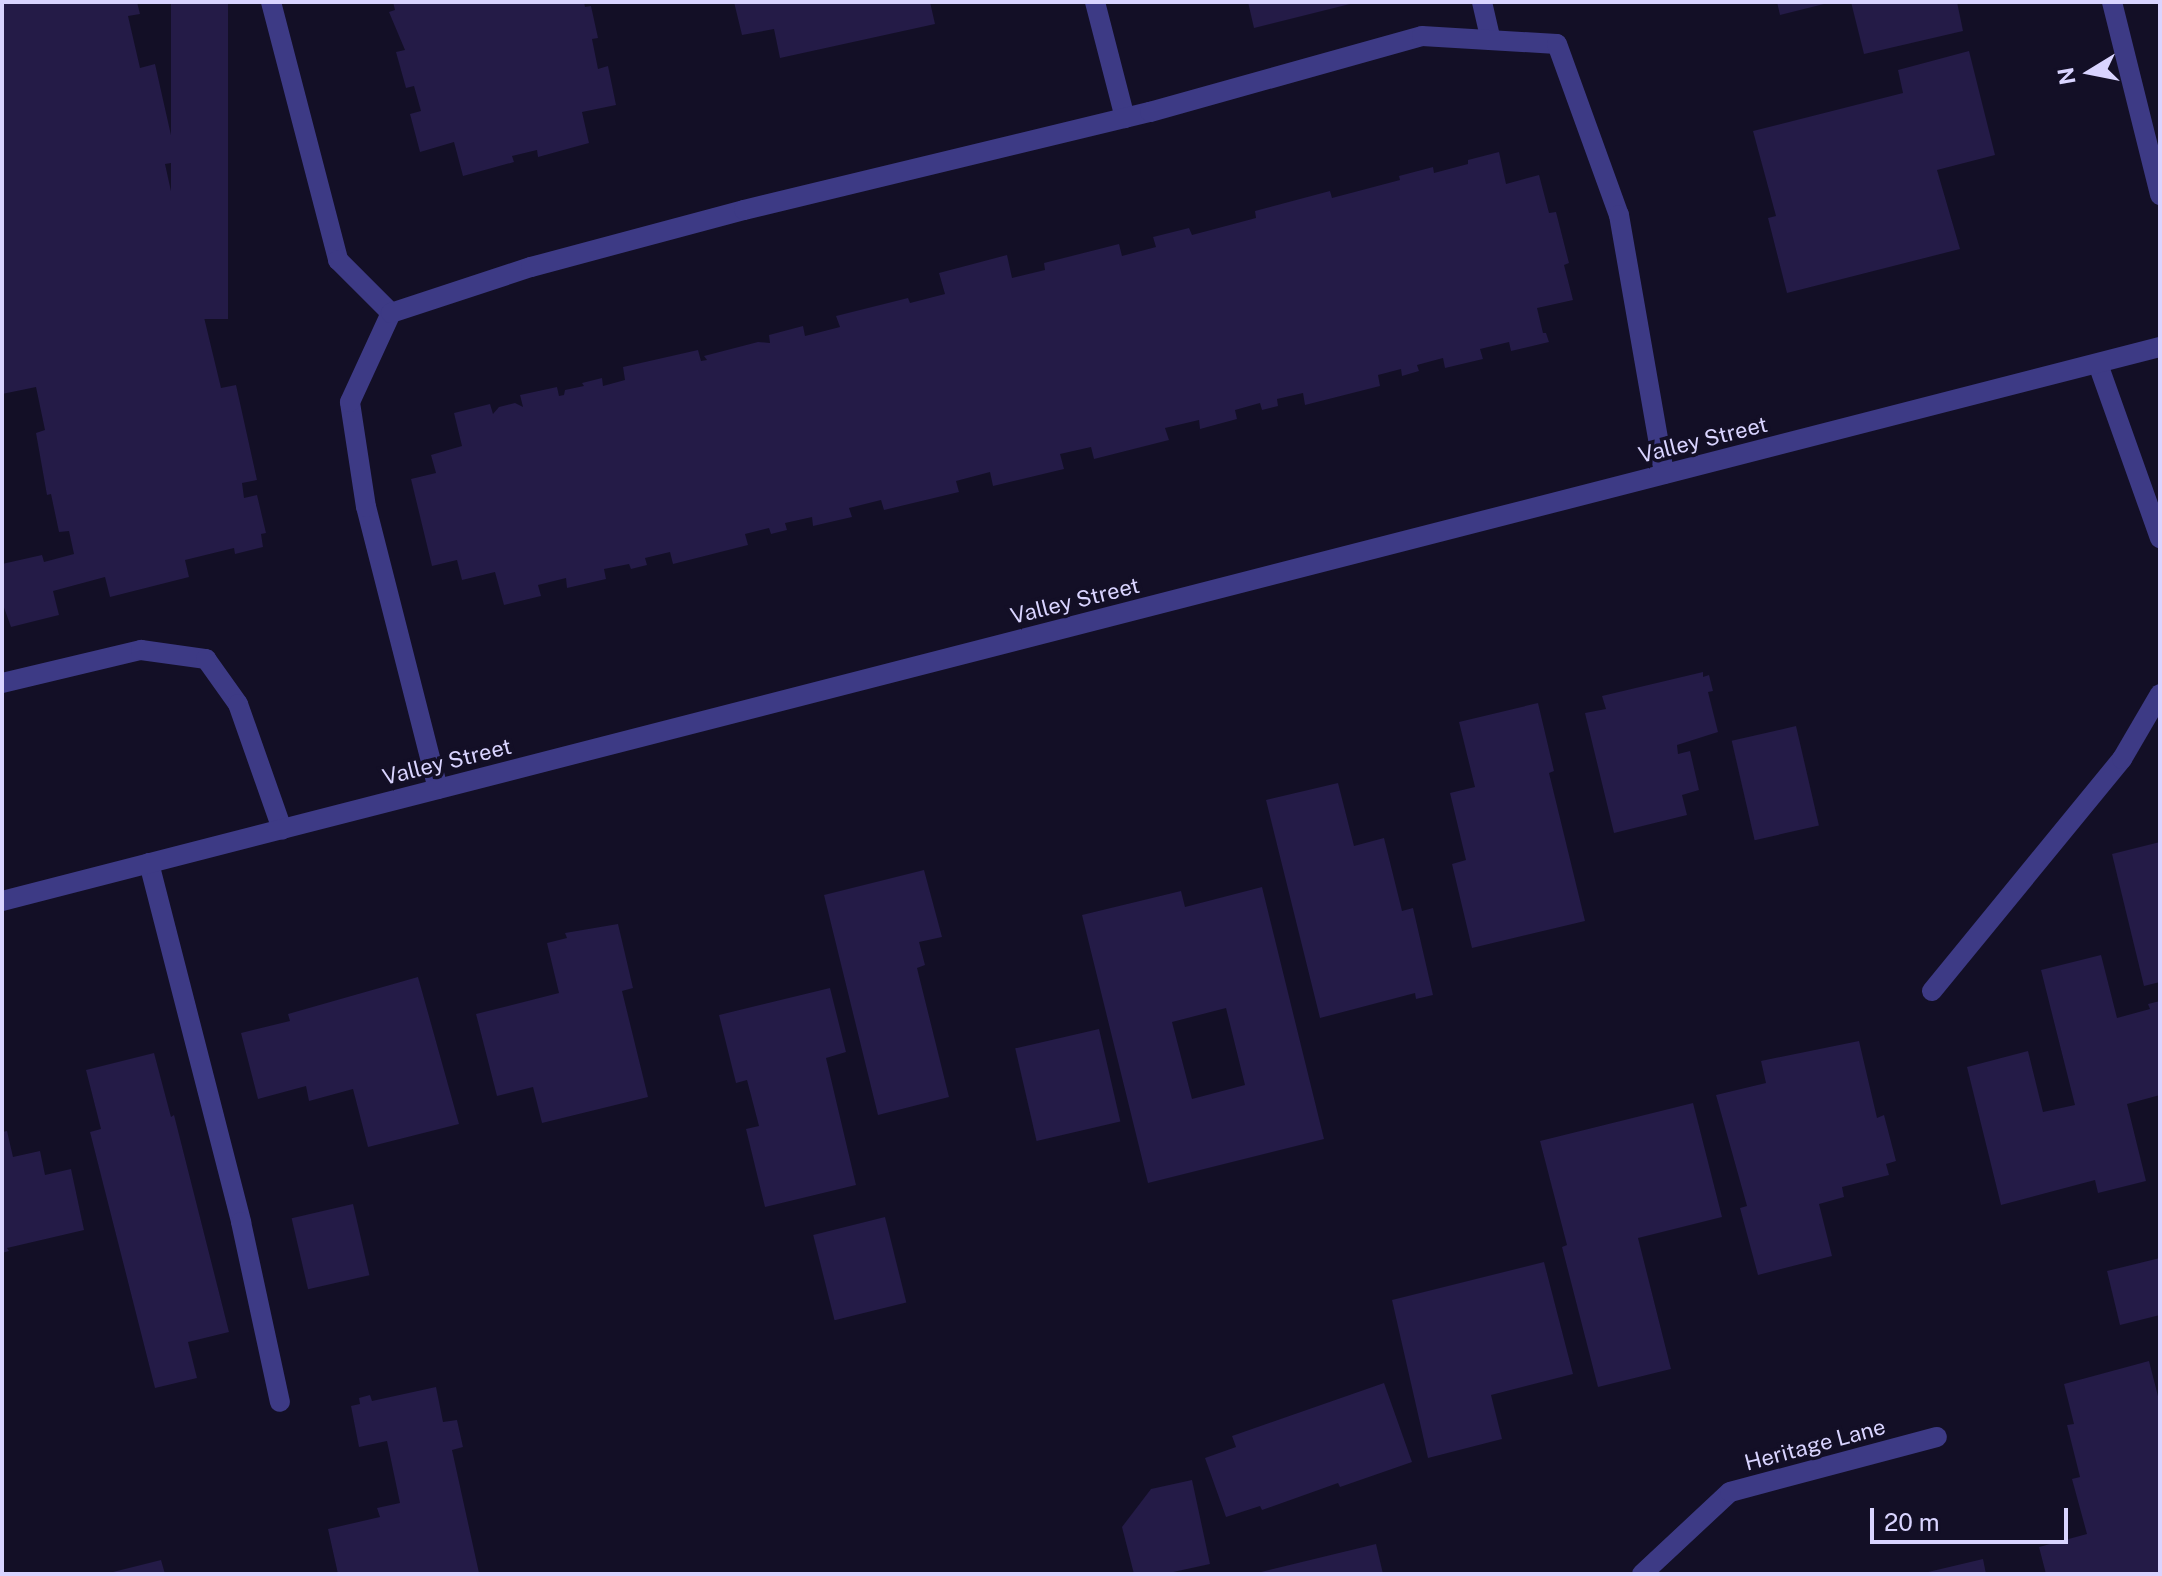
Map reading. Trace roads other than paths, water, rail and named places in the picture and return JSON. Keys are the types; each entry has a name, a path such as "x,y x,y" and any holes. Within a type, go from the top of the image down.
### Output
{"street":[{"path":"271,2 338,260 391,313"},
{"path":"1095,2 1125,118"},
{"path":"1482,2 1491,40"},
{"path":"2112,2 2160,195"},
{"path":"438,789 366,507 350,402 391,313 531,267 744,210 1125,118 1422,36 1557,44 1619,215 1664,474"},
{"name":"Valley Street","path":"2,901 2160,347"},
{"path":"2098,364 2160,538"},
{"path":"2,683 141,650 206,659 238,704 282,829"},
{"path":"1932,991 2122,759 2160,694"},
{"path":"149,863 241,1222 280,1402"},
{"name":"Heritage Lane","path":"1642,1574 1730,1492 1937,1437"}]}
